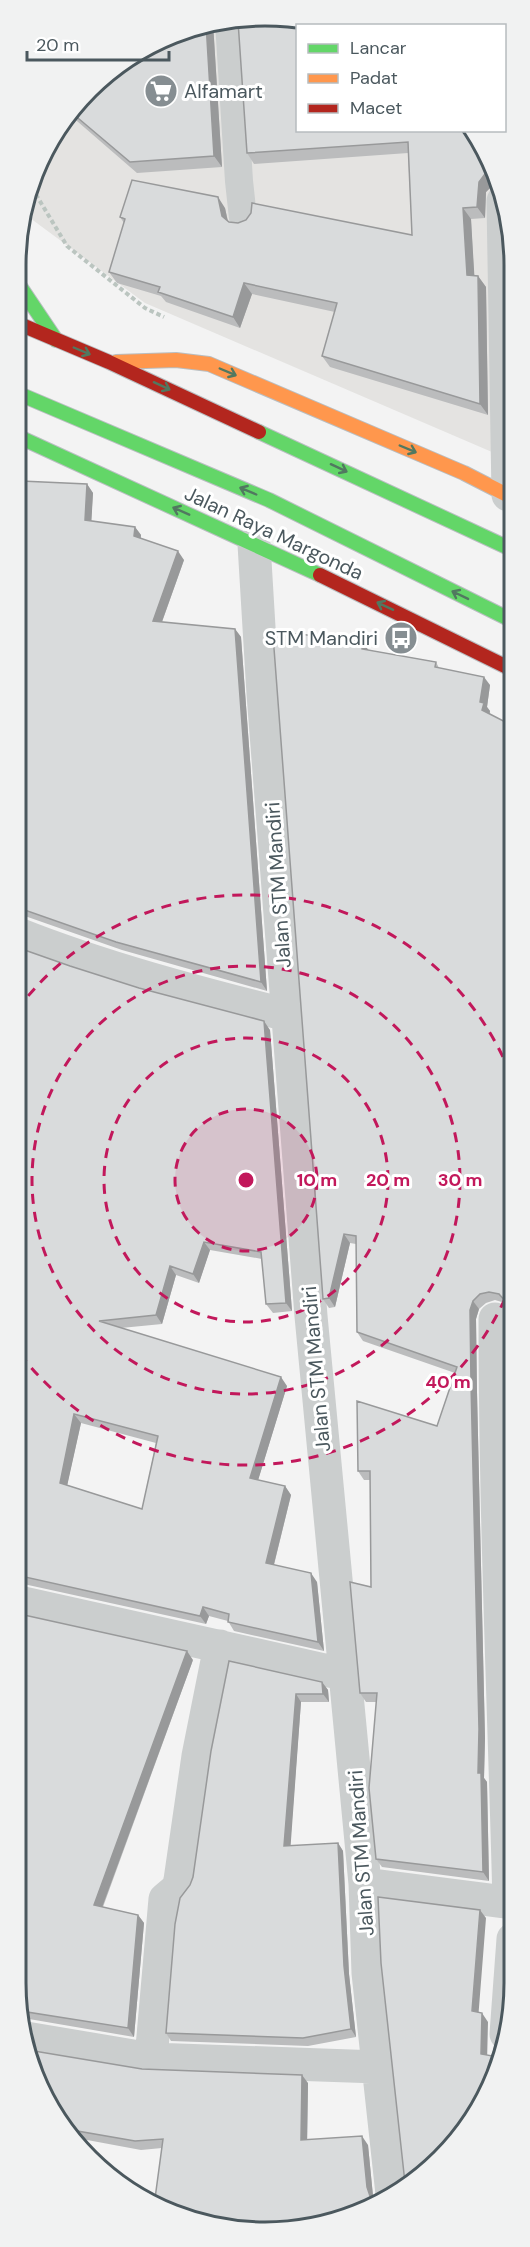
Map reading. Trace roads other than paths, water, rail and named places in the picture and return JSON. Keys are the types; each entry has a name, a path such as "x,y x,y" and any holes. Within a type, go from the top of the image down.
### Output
{"highway":[{"path":"26,295 56,340"},
{"path":"26,327 109,362 504,545"},
{"path":"109,362 176,360 209,364 464,473 504,493"},
{"name":"Jalan Raya Margonda","path":"26,397 504,617"},
{"name":"Jalan Raya Margonda","path":"26,440 256,538 504,664"}],"street":[{"name":"Jalan STM Mandiri","path":"256,538 262,694 310,1305 347,1675 365,1884 368,1973 391,2185"},
{"path":"26,937 94,961 211,996 287,1015"},
{"path":"495,1319 495,1480 504,1695"},
{"path":"26,1603 347,1675"},
{"path":"151,2059 165,1899 178,1888 180,1880 198,1756 220,1646"},
{"path":"365,1884 504,1902"},
{"path":"33,2039 151,2059 378,2067"}],"lane":[{"path":"229,29 243,218"}],"place":[{"name":"Alfamart","path":"161,91"},
{"name":"STM Mandiri","path":"401,638"}]}
